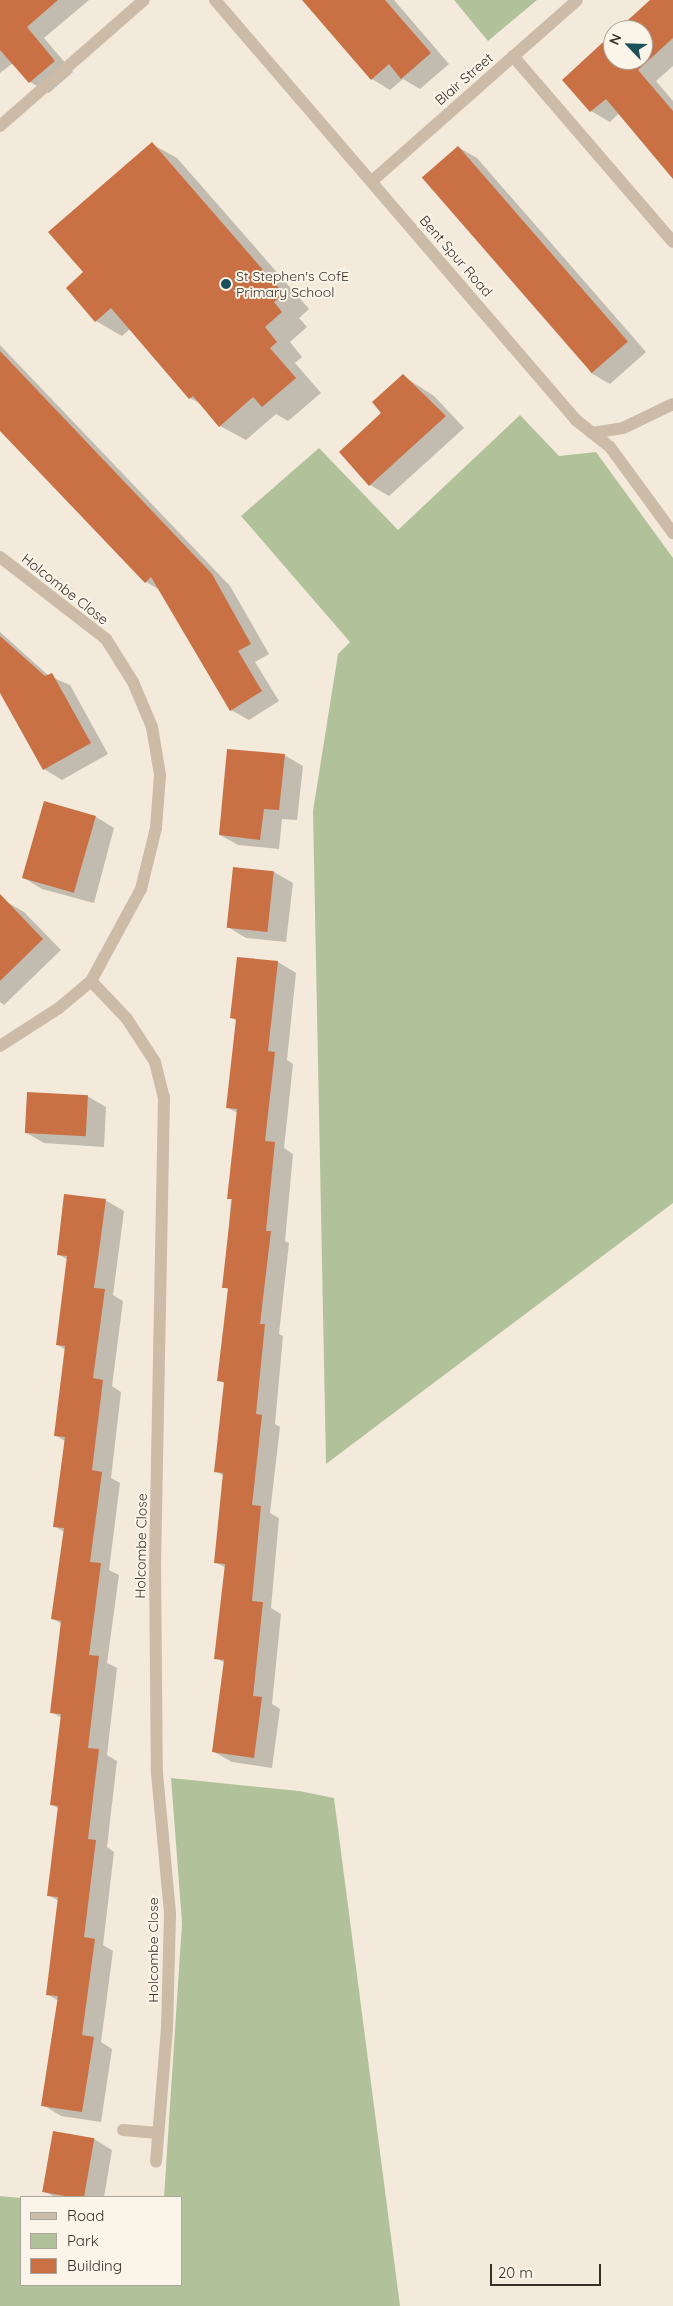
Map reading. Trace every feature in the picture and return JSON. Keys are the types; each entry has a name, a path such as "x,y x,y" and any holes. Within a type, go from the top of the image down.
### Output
{"street":[{"path":"0,126 144,0"},
{"name":"Bent Spur Road","path":"215,0 576,420 610,447 673,533"},
{"name":"Blair Street","path":"372,181 577,0"},
{"path":"513,56 673,242"},
{"path":"592,433 623,428 673,404"},
{"name":"Holcombe Close","path":"0,557 106,639 133,682 152,727 160,774 156,828 141,889 91,981 59,1008 0,1046"},
{"name":"Holcombe Close","path":"91,981 127,1019 155,1062 164,1097 155,1561 158,1773 170,1914 167,2028 156,2162"},
{"path":"123,2130 158,2134"}],"green space":[{"path":"454,0 537,0 488,41"},
{"path":"520,415 559,456 596,452 673,558 673,1203 326,1464 313,811 338,654 350,642 241,516 319,448 398,530"},
{"path":"171,1778 299,1791 334,1798 400,2306 0,2306 0,2196 20,2198 20,2286 182,2286 182,2196 164,2196 182,1923"}],"building":[{"path":"0,0 58,0 27,27 55,61 29,83 0,50"},
{"path":"302,0 385,0 431,53 401,79 389,64 371,80"},
{"path":"650,0 673,0 673,38 653,56 653,20 628,20"},
{"path":"603,42 603,70 638,70 673,111 673,179 606,99 590,112 562,80"},
{"path":"152,142 284,294 274,302 282,312 265,327 277,342 270,348 296,378 262,407 253,397 219,427 193,396 189,399 111,308 95,322 66,288 83,272 48,232"},
{"path":"458,146 628,341 592,373 422,177"},
{"path":"0,351 212,574 251,644 238,651 262,691 230,711 151,577 145,583 0,431"},
{"path":"403,374 446,416 369,486 339,452 381,413 372,402"},
{"path":"0,636 45,676 52,673 91,743 43,770 0,693"},
{"path":"227,749 285,754 279,810 264,809 260,840 219,835"},
{"path":"44,801 96,816 74,893 22,878"},
{"path":"233,867 274,871 267,932 227,928"},
{"path":"0,894 43,939 0,981"},
{"path":"237,957 278,961 268,1051 275,1052 265,1141 275,1142 266,1231 271,1231 260,1324 265,1324 256,1414 262,1415 252,1505 261,1506 252,1601 263,1602 253,1696 262,1697 254,1758 212,1752 224,1660 214,1659 225,1564 214,1563 223,1473 214,1472 224,1382 217,1381 228,1288 222,1288 232,1199 227,1199 237,1109 226,1108 236,1019 230,1018"},
{"path":"27,1092 88,1095 86,1136 25,1133"},
{"path":"64,1194 106,1199 94,1288 105,1289 93,1378 103,1380 92,1470 102,1472 90,1562 101,1563 89,1655 99,1656 88,1748 99,1749 88,1839 96,1840 84,1937 95,1939 82,2035 94,2037 82,2112 41,2106 58,1996 46,1995 58,1897 47,1896 58,1806 50,1805 61,1714 50,1713 61,1621 51,1619 64,1528 53,1527 65,1437 54,1436 65,1346 56,1345 67,1256 57,1255"},
{"path":"53,2131 94,2138 84,2196 65,2196 42,2192"}],"place":[{"name":"St Stephen's CofE Primary School","path":"226,284"}]}
